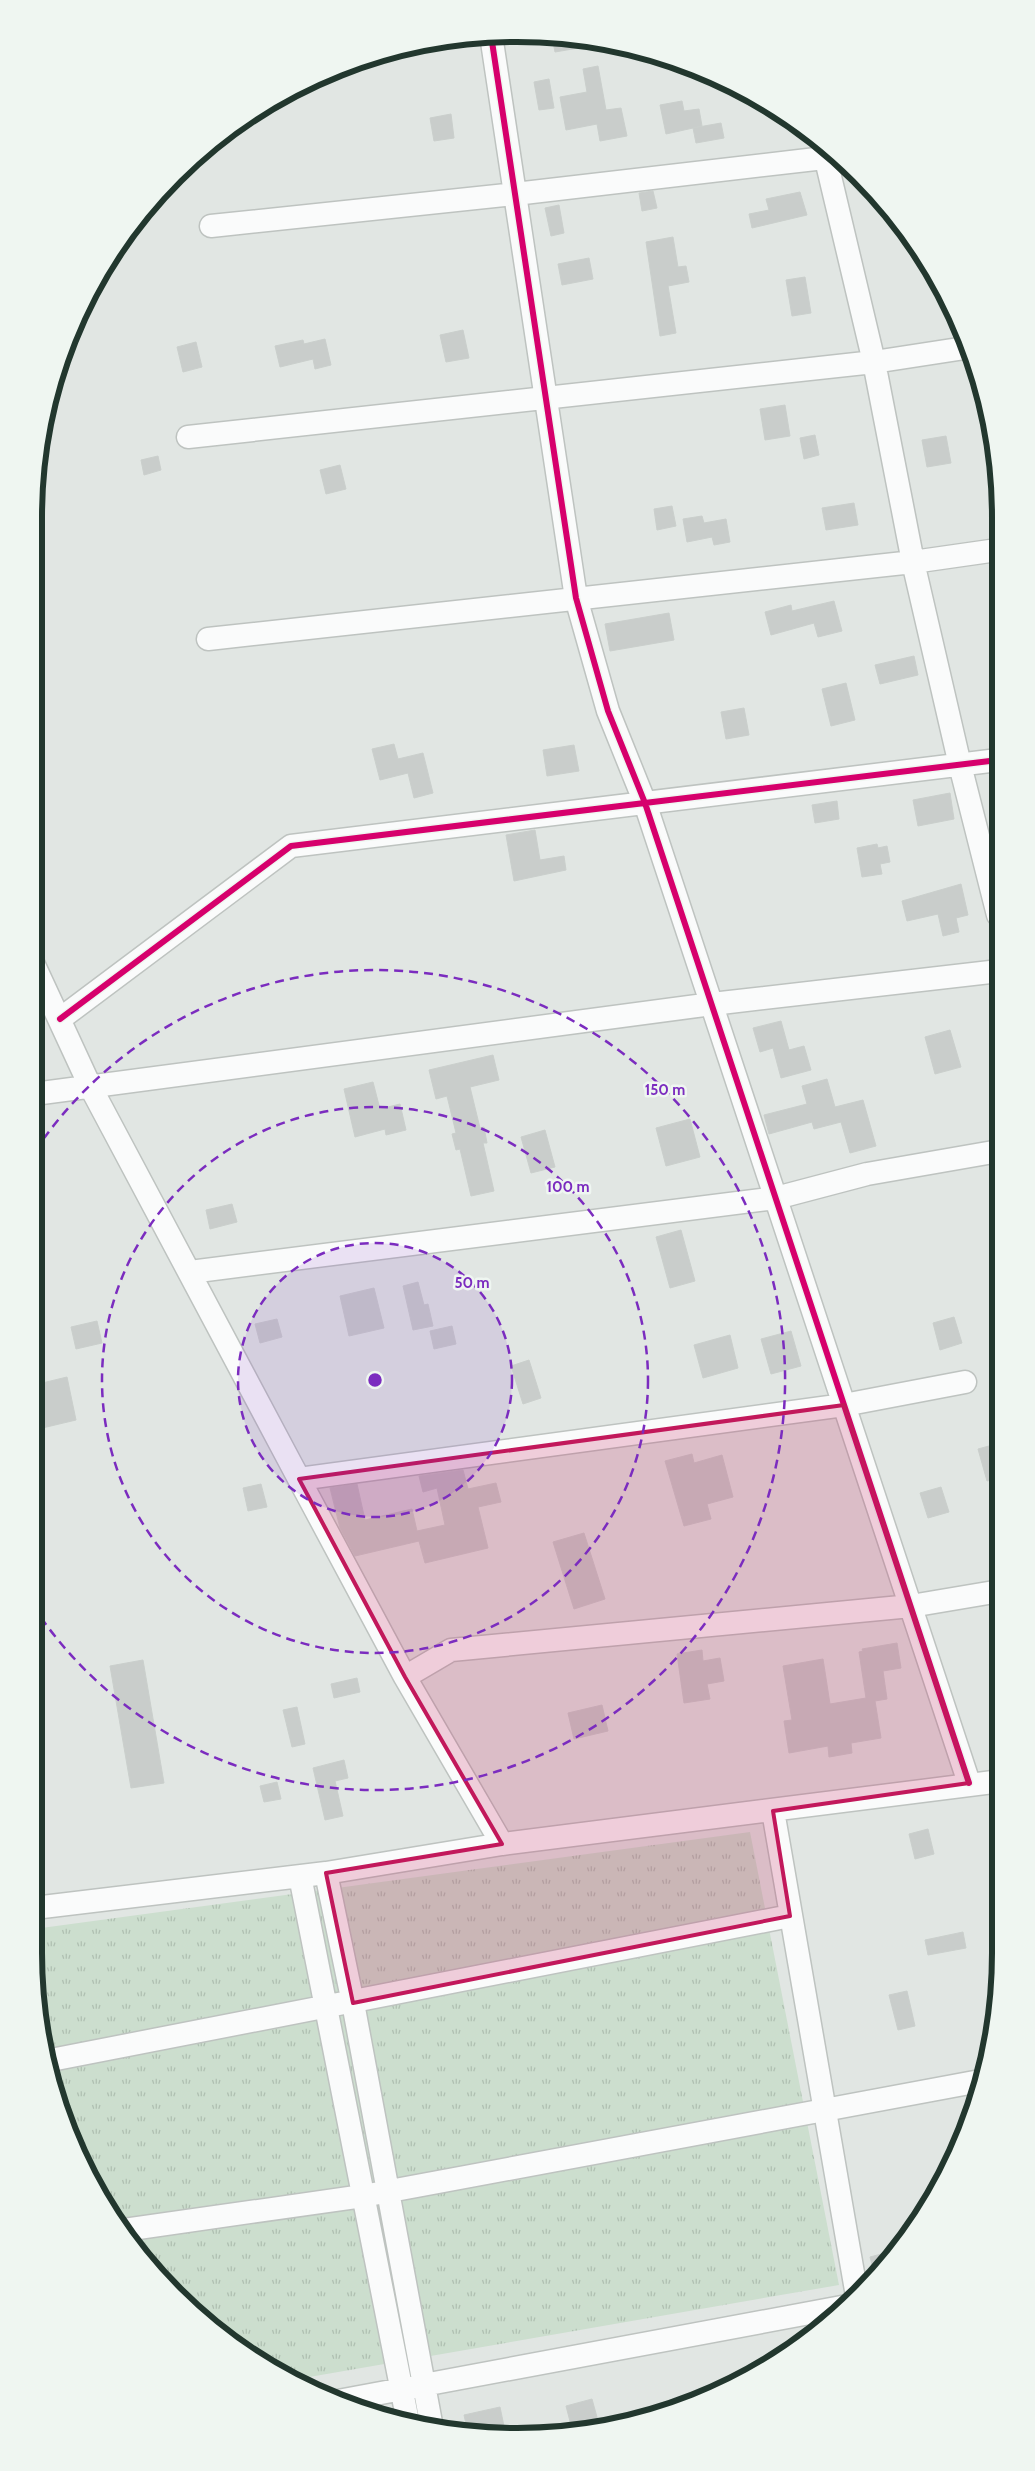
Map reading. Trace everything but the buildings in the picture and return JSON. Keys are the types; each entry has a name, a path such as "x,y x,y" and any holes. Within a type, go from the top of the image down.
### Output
{"street":[{"path":"492,44 576,598 608,710 645,803 969,1783"},
{"path":"211,226 515,194 824,154"},
{"path":"828,157 874,362 913,562 960,765 992,890"},
{"path":"188,438 874,362 961,349"},
{"path":"208,639 913,562 992,551"},
{"path":"60,1019 291,846 992,761"},
{"path":"42,1093 712,1004 992,972"},
{"path":"42,982 90,1086 405,1678 502,1844"},
{"path":"190,1272 776,1198 867,1174 992,1152"},
{"path":"299,1479 844,1405 965,1382"},
{"path":"405,1678 451,1650 911,1606 992,1592"},
{"path":"42,1907 326,1873 502,1844 773,1811 969,1783 992,1782"},
{"path":"773,1811 855,2287"},
{"path":"326,1873 353,2003 430,2420"},
{"path":"300,1876 407,2415"},
{"path":"55,2059 353,2003 790,1916"},
{"path":"131,2229 364,2196 974,2082"},
{"path":"353,2398 833,2309"}],"highlighted area":[{"path":"844,1405 969,1783 773,1811 790,1916 353,2003 326,1873 502,1844 405,1677 299,1479"}],"green space":[{"path":"750,1832 839,2285 303,2378 254,2348 204,2311 160,2267 141,2243 106,2191 91,2164 79,2135 59,2076 47,2015 42,1928"}],"cycle path":[{"path":"492,44 576,598 608,711 645,803 969,1783"},
{"path":"60,1019 291,846 992,761"}]}
